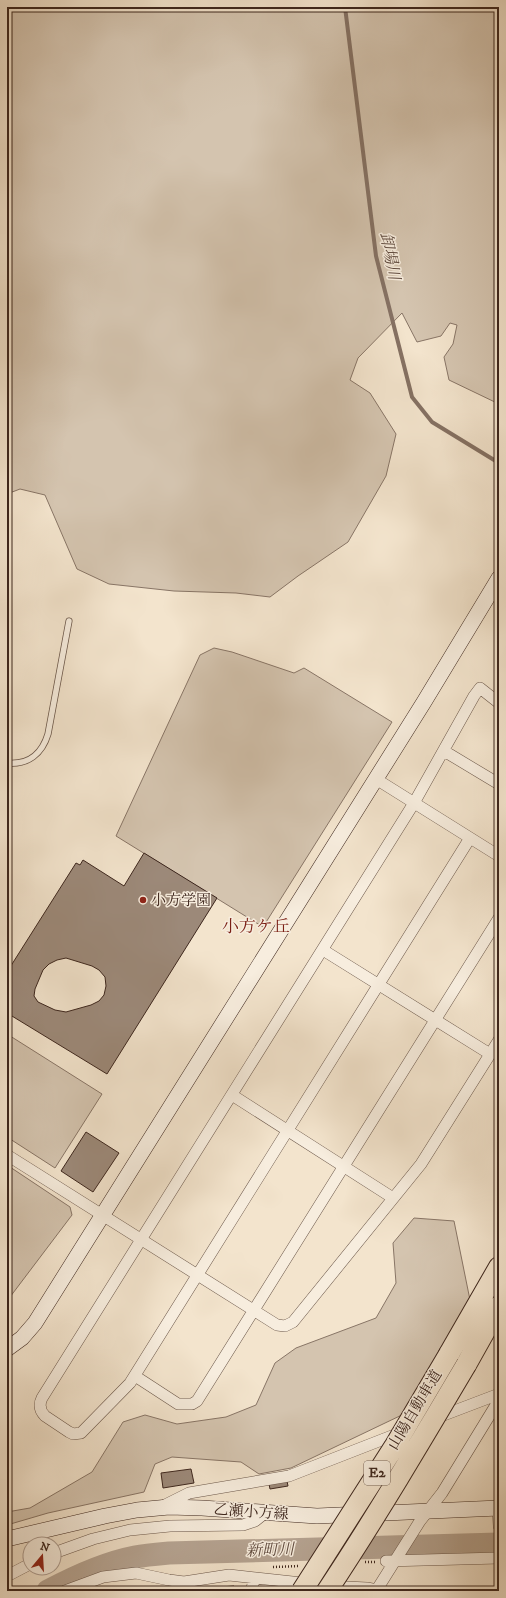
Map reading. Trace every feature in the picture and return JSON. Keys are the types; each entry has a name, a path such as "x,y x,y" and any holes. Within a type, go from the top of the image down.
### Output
{"highway":[{"name":"山陽自動車道","path":"302,1591 394,1447 496,1271"},
{"name":"山陽自動車道","path":"327,1591 412,1456 499,1306"}],"street":[{"path":"7,1349 22,1338 35,1322 376,778 499,578"},
{"path":"470,838 128,1386 81,1433 73,1434 45,1416 40,1409 40,1401 414,803 474,696 480,688 499,703"},
{"path":"444,751 499,784"},
{"path":"376,778 499,856"},
{"path":"135,1376 178,1404 194,1404 197,1401 499,918"},
{"path":"323,950 490,1054"},
{"path":"7,1155 279,1326 286,1326 290,1325 421,1164 499,1040"},
{"path":"232,1095 393,1198"},
{"path":"157,1508 189,1494 289,1476 499,1394"},
{"path":"65,1591 103,1577 136,1573 184,1582 229,1575 314,1585 367,1588 376,1591 394,1559 442,1493 499,1400"},
{"name":"乙瀬小方線","path":"7,1539 105,1516 157,1508 202,1508 317,1516 424,1516 499,1511"},
{"path":"499,1511 499,1526"},
{"path":"62,1550 130,1530 170,1526 243,1525 255,1521 265,1513"},
{"path":"394,1559 499,1558"},
{"path":"7,1576 22,1568"},
{"path":"251,1591 255,1578"}],"lane":[{"path":"7,763 14,764 33,758 40,752 45,744 69,621"}],"shaded area":[{"path":"7,7 499,7 499,404 449,380 444,357 453,344 457,325 450,323 441,336 417,342 402,313 358,358 350,380 370,393 396,434 386,476 348,542 270,597 236,593 174,591 109,584 77,569 45,495 20,489 7,494"},
{"path":"214,648 232,652 294,673 304,668 392,722 263,927 116,836 200,655"},
{"path":"7,1034 102,1094 55,1168 7,1137"},
{"path":"7,1165 70,1207 72,1215 7,1301"},
{"path":"414,1218 454,1221 470,1300 406,1413 291,1468 259,1474 241,1462 172,1457 155,1464 144,1492 48,1513 7,1525 7,1512 30,1508 92,1472 123,1422 145,1415 177,1424 226,1417 256,1405 275,1363 296,1348 376,1318 396,1283 393,1243"}],"building":[{"path":"144,853 217,898 107,1074 7,1013 7,972 76,863 80,865 83,860 124,886","holes":["66,958 92,966 99,970 105,977 106,986 104,995 99,1001 91,1005 66,1012 55,1010 38,1002 34,996 35,989 43,970 49,964"]},
{"path":"86,1132 119,1153 93,1192 61,1171"},
{"path":"191,1469 194,1483 163,1488 161,1473"},
{"path":"287,1481 288,1486 270,1489 269,1484"},
{"path":"234,1586 234,1591 220,1591 220,1587"}],"waterway":[{"name":"卸場川","path":"345,7 376,256 412,397 432,422 499,463"},
{"name":"新町川","path":"48,1591 101,1566 135,1557 169,1553 499,1544"}],"place":[{"name":"小方学園","path":"143,900"}],"district":[{"name":"小方ケ丘","path":"256,927"}]}
